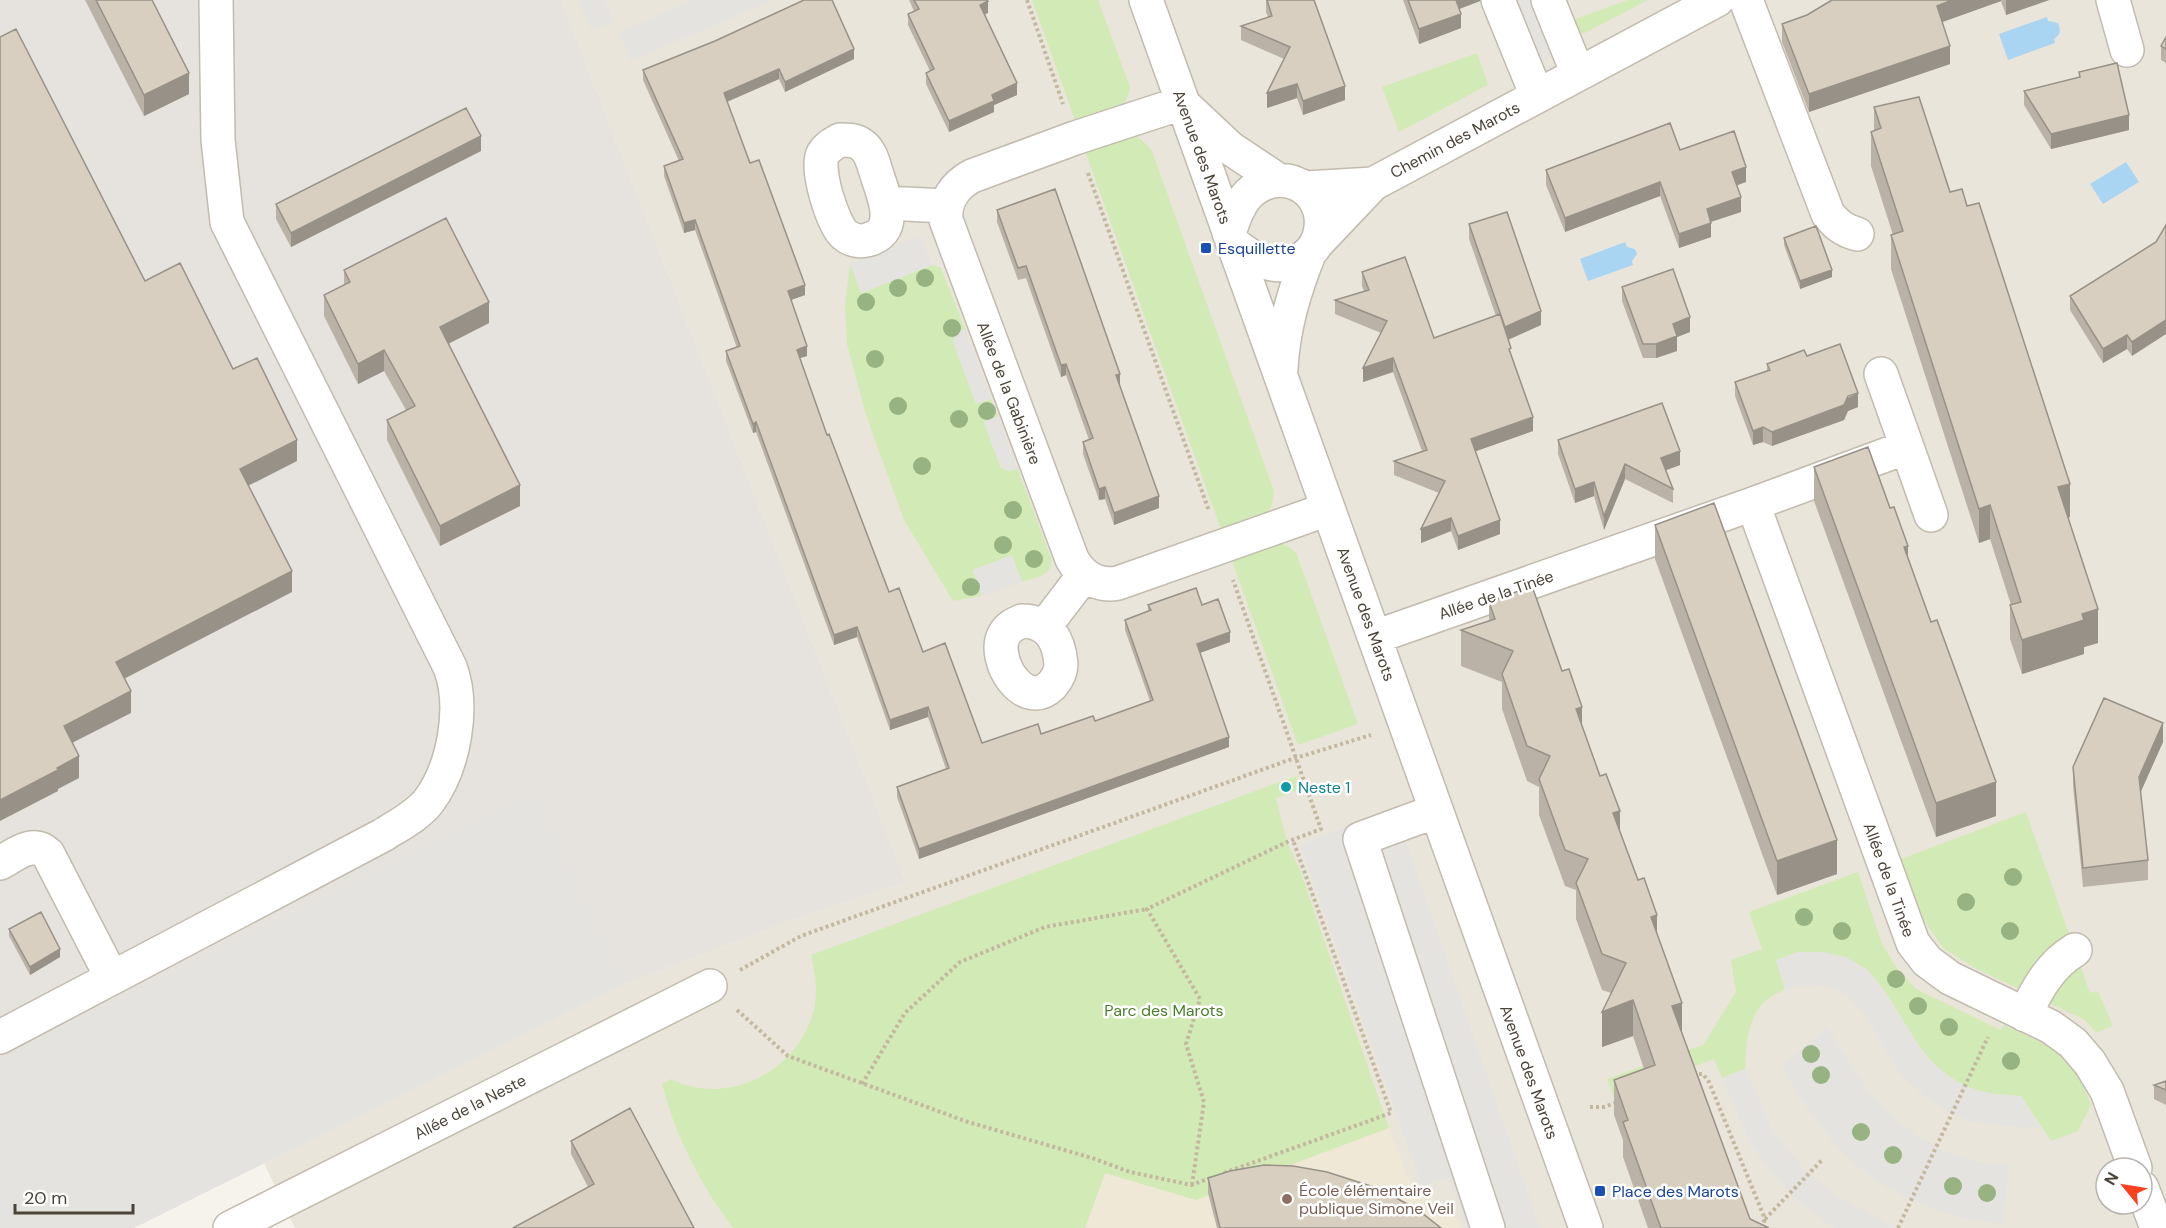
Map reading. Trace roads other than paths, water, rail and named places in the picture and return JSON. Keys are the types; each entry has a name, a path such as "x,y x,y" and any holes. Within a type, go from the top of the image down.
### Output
{"street":[{"path":"0,1037 383,835 428,802 450,755 455,730 456,682 450,667 227,222 218,140 216,0"},
{"name":"Avenue des Marots","path":"1146,0 1586,1228"},
{"name":"Chemin des Marots","path":"1498,0 1537,96"},
{"path":"1548,0 1578,74"},
{"name":"Chemin des Marots","path":"1373,184 1264,183 1251,191 1238,210 1231,238 1245,253 1257,260 1282,265 1296,262 1313,248 1373,184 1717,0"},
{"path":"1746,0 1828,214 1836,225 1845,231 1857,234"},
{"path":"2113,0 2127,50"},
{"path":"886,203 946,206 953,192 965,180 1075,138 1182,103"},
{"name":"Chemin des Marots","path":"1182,103 1230,148 1316,199 1322,213 1322,228 1296,287 1286,322 1281,377"},
{"name":"Allée de la Gabinière","path":"946,206 947,227 1072,559 1084,575"},
{"path":"1881,375 1931,515"},
{"name":"Allée de la Tinée","path":"1375,638 1907,447"},
{"name":"Allée de la Tinée","path":"1753,504 1913,943 1927,961 1942,973 2063,1035 2083,1053 2107,1091 2131,1156"},
{"path":"1045,626 1084,575 1098,583 1108,585 1118,583 1328,509"},
{"path":"1437,811 1360,839 1488,1228"},
{"path":"0,863 29,847 40,848 48,854 112,978"},
{"path":"2015,1009 2064,956 2075,950"},
{"name":"Allée de la Neste","path":"231,1228 710,986"}],"water":[{"path":"2047,17 2048,21 2058,23 2059,26 2060,32 2054,39 2055,43 2008,60 1999,34"},
{"path":"2126,162 2139,182 2103,204 2090,184"},
{"path":"1625,242 1627,247 1635,249 1637,254 1632,261 1633,265 1588,281 1580,259"}],"place":[{"name":"Esquillette","path":"1206,248"},
{"name":"Neste 1","path":"1286,787"},
{"name":"Place des Marots","path":"1600,1191"},
{"name":"École élémentaire publique Simone Veil","path":"1287,1199"}],"park label":[{"name":"Parc des Marots","path":"1164,1010"}]}
